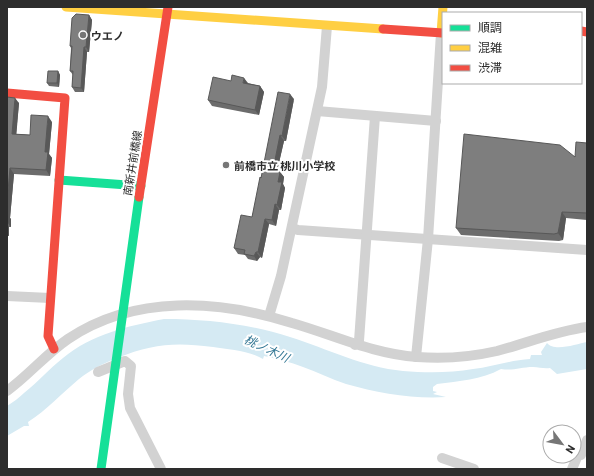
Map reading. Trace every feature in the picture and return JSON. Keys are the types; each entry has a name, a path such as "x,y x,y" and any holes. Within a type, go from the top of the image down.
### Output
{"main road":[{"path":"66,7 167,10 328,26 442,33 440,21 443,7"},
{"name":"南新井前橋線","path":"116,363 140,186 167,10"},
{"path":"7,93 65,98 48,336 54,349"},
{"path":"59,180 140,186"},
{"path":"101,469 116,363"}],"street":[{"path":"269,316 281,276 324,80 328,26"},
{"path":"416,358 428,239 442,33"},
{"path":"317,111 436,121"},
{"path":"355,345 359,341 375,116"},
{"path":"292,228 298,230 587,250"},
{"path":"7,296 50,298"},
{"path":"7,391 18,383 54,349 80,332 96,323 123,313 154,306 193,305 226,308 269,316 355,345 416,358 460,357 481,354 587,327"},
{"path":"98,372 116,363 125,361 130,366 128,394 130,408 161,469"},
{"path":"572,469 578,455 581,455 587,440"},
{"path":"442,458 474,469"}],"water":[{"name":"桃ノ木川","path":"164,319 212,321 275,332 360,362 388,369 412,372 447,372 480,368 530,359 531,355 542,355 541,352 547,343 550,346 560,347 572,346 587,342 587,369 557,374 550,368 533,367 509,370 501,369 486,376 437,384 433,387 433,391 437,392 433,394 446,397 421,397 383,393 346,384 279,359 264,356 263,359 245,352 199,345 164,345 130,353 92,370 79,379 48,407 28,422 29,426 24,426 7,436 7,406 20,397 63,358 74,350 98,337 124,328"}],"building":[{"path":"76,14 89,15 86,47 84,47 81,88 72,87 73,71 70,71 72,18"},
{"path":"48,71 58,71 57,83 47,83"},
{"path":"232,75 244,78 243,83 260,86 255,110 208,100 213,77 231,81"},
{"path":"278,92 290,94 282,136 280,135 273,170 280,172 278,182 282,182 272,220 265,219 258,252 256,252 254,256 244,254 245,250 234,248 241,215 252,217"},
{"path":"7,97 15,98 12,134 30,135 31,115 48,116 45,152 48,152 46,170 10,168 7,202"},
{"path":"464,134 560,145 575,157 576,142 587,143 587,213 562,212 558,233 554,234 456,228"}],"traffic: fast":[{"path":"59,180 141,186"},
{"path":"101,469 139,197"}],"traffic: slow":[{"path":"66,7 383,29"},
{"path":"443,7 443,12"},
{"path":"441,33 442,20"}],"traffic: jam":[{"path":"139,197 168,7"},
{"path":"383,29 442,33"},
{"path":"582,31 587,32"},
{"path":"7,93 65,98 48,336 54,349"}],"place":[{"name":"ウエノ","path":"83,35"},
{"name":"前橋市立 桃川小学校","path":"226,165"}]}
